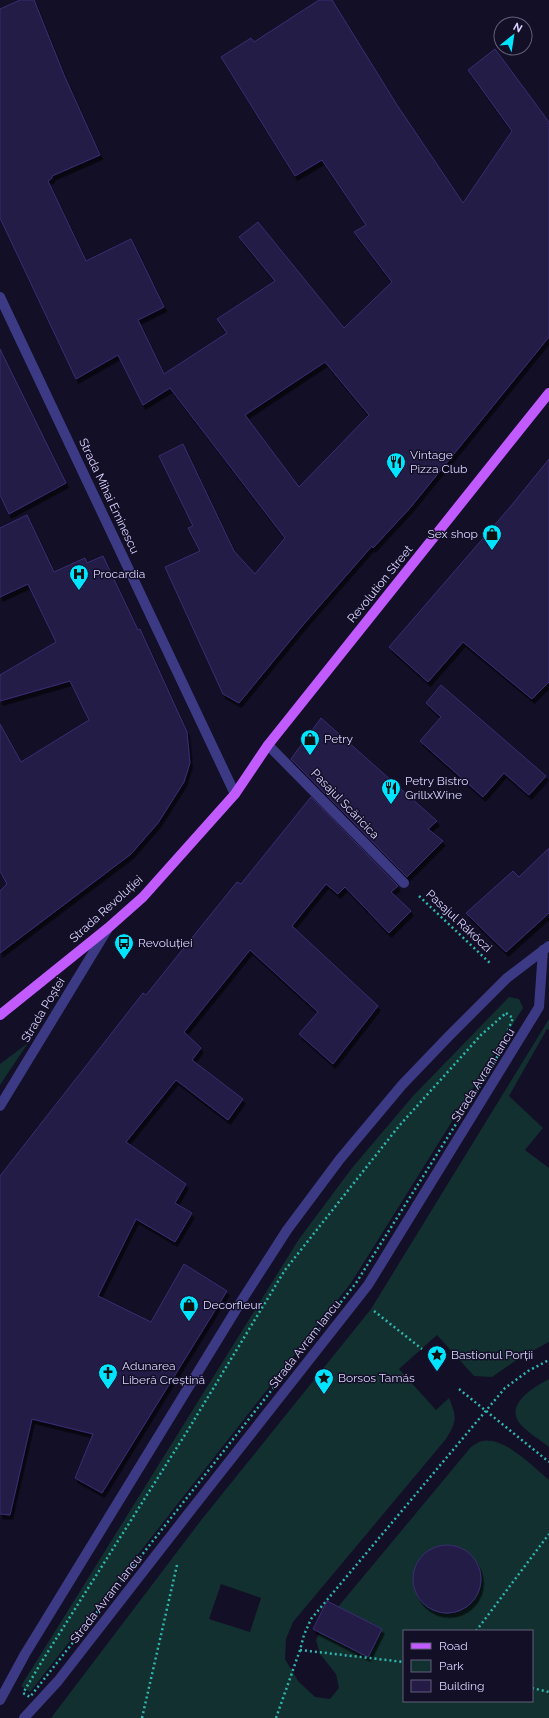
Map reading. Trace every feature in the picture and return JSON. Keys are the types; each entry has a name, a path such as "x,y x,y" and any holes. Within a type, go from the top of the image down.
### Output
{"main road":[{"name":"Revolution Street","path":"235,794 268,745 549,393"},
{"name":"Strada Revoluției","path":"0,1015 108,928 143,897 235,794"}],"street":[{"name":"Strada Mihai Eminescu","path":"0,297 235,794"},
{"name":"Pasajul Scăricica","path":"268,745 404,882"},
{"name":"Strada Poștei","path":"0,1106 108,928"},
{"name":"Strada Avram Iancu","path":"24,1718 58,1681 368,1285 539,1007 547,950"},
{"name":"Strada Avram Iancu","path":"0,1700 25,1654 242,1300 287,1230 340,1159 402,1086 507,978 547,950"}],"path":[{"name":"Pasajul Rákóczi","path":"404,882 495,968"},
{"path":"506,1013 513,1018 495,1062 356,1283 30,1697 23,1693 188,1430 285,1270 399,1126 481,1035 506,1013"},
{"path":"358,1298 422,1349"},
{"path":"276,1718 304,1635 311,1619 504,1388 528,1371 549,1360"},
{"path":"459,1389 484,1411 549,1462"},
{"path":"477,1630 549,1534"},
{"path":"142,1718 177,1563"},
{"path":"300,1650 403,1662"},
{"path":"533,1688 549,1692"}],"green space":[{"path":"509,997 519,999 523,1008 351,1283 30,1692 21,1686 299,1239 352,1168 413,1096"},
{"path":"549,1019 549,1030 547,1029 509,1096 543,1128 525,1150 549,1168 549,1342 521,1357 492,1377 474,1376 437,1335 399,1369 436,1410 449,1398 455,1419 454,1423 446,1439 293,1622 286,1639 285,1659 298,1681 315,1697 330,1699 339,1688 336,1674 320,1654 316,1640 323,1625 471,1447 481,1441 500,1443 518,1454 549,1480 549,1718 51,1718 202,1519 371,1309","holes":["221,1584 261,1598 250,1632 209,1619"]},
{"path":"28,1043 0,1085 0,1064"},
{"path":"549,1379 549,1447 521,1425 516,1418 516,1410 518,1404 529,1392"}],"building":[{"path":"20,0 34,0 64,75 100,155 52,176 52,178 48,181 86,261 131,239 164,307 138,320 164,374 227,333 217,319 275,281 239,237 258,222 344,328 392,282 354,232 366,225 322,160 295,176 221,57 251,38 254,42 319,0 332,0 397,105 463,203 512,131 468,70 493,51 493,56 500,56 549,122 549,337 410,508 373,548 372,546 303,625 239,703 223,694 165,567 200,551 188,528 193,526 159,456 183,444 234,551 255,574 285,538 170,388 143,405 118,355 76,379 0,218 0,9","holes":["325,362 369,415 299,487 245,415"]},
{"path":"0,349 66,483 9,514 0,495"},
{"path":"549,459 549,682 532,699 463,642 428,682 389,647 511,506"},
{"path":"27,515 54,572 85,558 87,563 103,556 138,630 140,629 187,732 190,763 184,782 158,823 131,854 0,953 0,891 7,884 0,871 0,724 21,762 89,720 70,681 0,701 0,675 56,642 28,584 0,597 0,528"},
{"path":"441,685 546,776 529,795 504,773 483,797 420,741 441,717 426,703"},
{"path":"321,718 437,821 428,829 443,841 407,877 291,759"},
{"path":"311,797 398,886 391,892 411,911 389,933 345,887 338,894 326,884 292,926 378,1006 333,1064 299,1034 318,1012 250,950 184,1032 201,1048 192,1060 243,1099 228,1120 176,1080 126,1142 186,1184 175,1203 192,1213 175,1242 136,1219 98,1296 151,1322 184,1264 227,1291 102,1493 75,1478 93,1434 32,1419 10,1515 0,1514 0,1176 143,993 146,995 237,882 241,884"},
{"path":"549,848 549,913 506,952 466,913 513,871 519,877"},
{"path":"440,1545 454,1545 466,1550 476,1560 481,1572 481,1586 476,1598 466,1608 454,1613 440,1613 428,1608 418,1598 413,1586 413,1572 418,1560 428,1550"},
{"path":"327,1601 382,1629 368,1657 313,1629"}],"place":[{"name":"Vintage Pizza Club","path":"396,479"},
{"name":"Sex shop","path":"492,551"},
{"name":"Procardia","path":"79,591"},
{"name":"Petry","path":"310,756"},
{"name":"Petry Bistro GrillxWine","path":"391,805"},
{"name":"Revoluției","path":"124,960"},
{"name":"Decorfleur","path":"189,1322"},
{"name":"Bastionul Porții","path":"437,1372"},
{"name":"Adunarea Liberă Creștină","path":"108,1390"},
{"name":"Borsos Tamás","path":"324,1395"}]}
